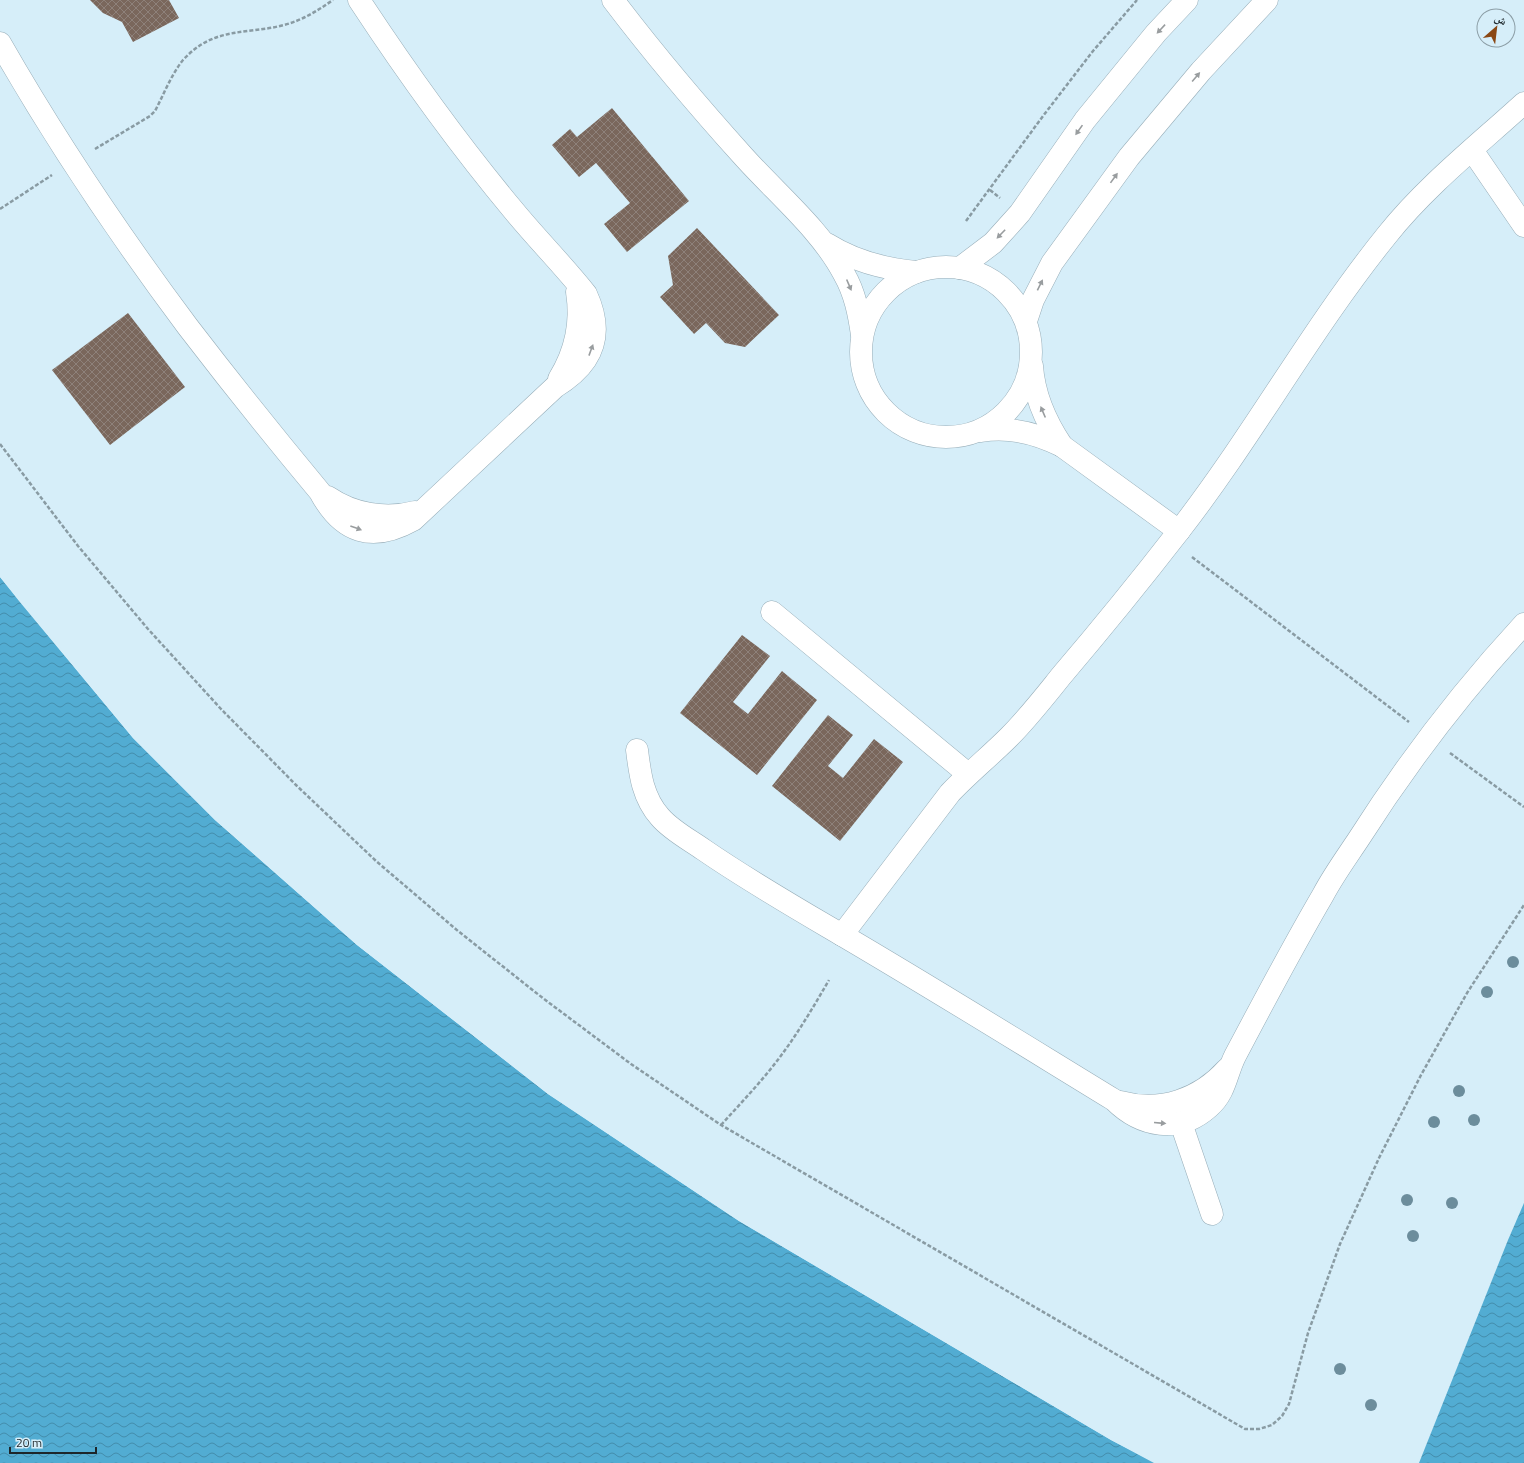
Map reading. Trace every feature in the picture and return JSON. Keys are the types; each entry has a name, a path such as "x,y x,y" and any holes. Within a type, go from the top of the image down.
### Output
{"street":[{"path":"0,43 26,89 72,162 129,245 188,326 250,406 320,492 328,506 338,518 352,527 367,532 383,532 399,528 413,520 555,387 572,354 577,336 579,318 576,281 514,212 457,139 402,65 359,0"},
{"path":"613,0 681,84 734,146 821,240 834,257 845,275 853,294 859,315 862,335 861,362 868,386 882,408 902,425 926,435 952,437 994,429 1030,433 1046,438 1062,446 1175,536"},
{"path":"960,268 993,243 1020,213 1085,120 1156,33 1187,0"},
{"path":"1026,321 1033,300 1052,263 1129,157 1201,71 1267,0"},
{"path":"842,935 934,813 968,774 1009,736 1026,717 1107,623 1175,536 1228,465 1361,267 1388,232 1428,190 1524,103"},
{"path":"1472,150 1524,226"},
{"path":"821,240 838,251 863,262 895,270 916,272"},
{"path":"862,335 867,319 875,304 886,290 916,272 937,267 960,268 981,274 1000,286 1015,302 1026,321 1031,340 1033,378 1037,396 1044,414 1062,446"},
{"path":"977,432 998,420 1015,404 1026,383 1032,360"},
{"path":"772,612 968,774"},
{"path":"1114,1100 1146,1106 1179,1102 1208,1087 1231,1063 1276,977 1324,892 1376,811 1429,737 1494,657 1524,624"},
{"path":"637,750 640,779 645,794 652,807 662,819 674,829 728,867 784,902 842,935 1114,1100 1137,1118 1159,1123 1181,1122 1196,1117 1210,1107 1220,1094 1228,1079 1231,1063"},
{"path":"1181,1122 1212,1214"}],"path":[{"path":"0,208 72,162 150,116 155,111 176,70 192,51 202,44 225,34 283,25 302,19 333,0"},
{"path":"966,221 1093,51 1137,0"},
{"path":"0,444 78,546 148,629 221,709 297,786 382,866 458,931 544,999 631,1064 721,1125 1233,1423 1245,1428 1259,1429 1272,1425 1282,1416 1289,1404 1308,1333 1340,1244 1378,1158 1421,1074 1467,993 1524,905"},
{"path":"1175,536 1429,737 1524,807"},
{"path":"721,1125 752,1092 780,1057 830,980"}],"water":[{"path":"0,577 133,738 215,820 357,945 548,1094 739,1221 1111,1440 1154,1463 0,1463"},
{"path":"1524,1203 1524,1463 1419,1463 1508,1240"}],"pier":[{"path":"0,575 134,736 216,819 359,943 549,1093 740,1219 1112,1439 1156,1463 1111,1440 739,1221 548,1094 357,945 215,820 133,738 19,601"}],"building":[{"path":"90,0 169,0 179,18 133,42 122,22 103,13"},
{"path":"612,108 689,201 627,252 604,224 630,203 596,163 579,177 552,145 570,129 577,137"},
{"path":"697,228 779,315 745,347 725,343 706,323 694,334 660,297 673,285 668,256"},
{"path":"128,313 185,387 110,445 52,370"},
{"path":"742,635 770,656 733,702 748,714 782,671 817,700 757,775 680,713"},
{"path":"828,715 853,735 828,766 843,778 874,739 903,762 840,841 772,786"}]}
